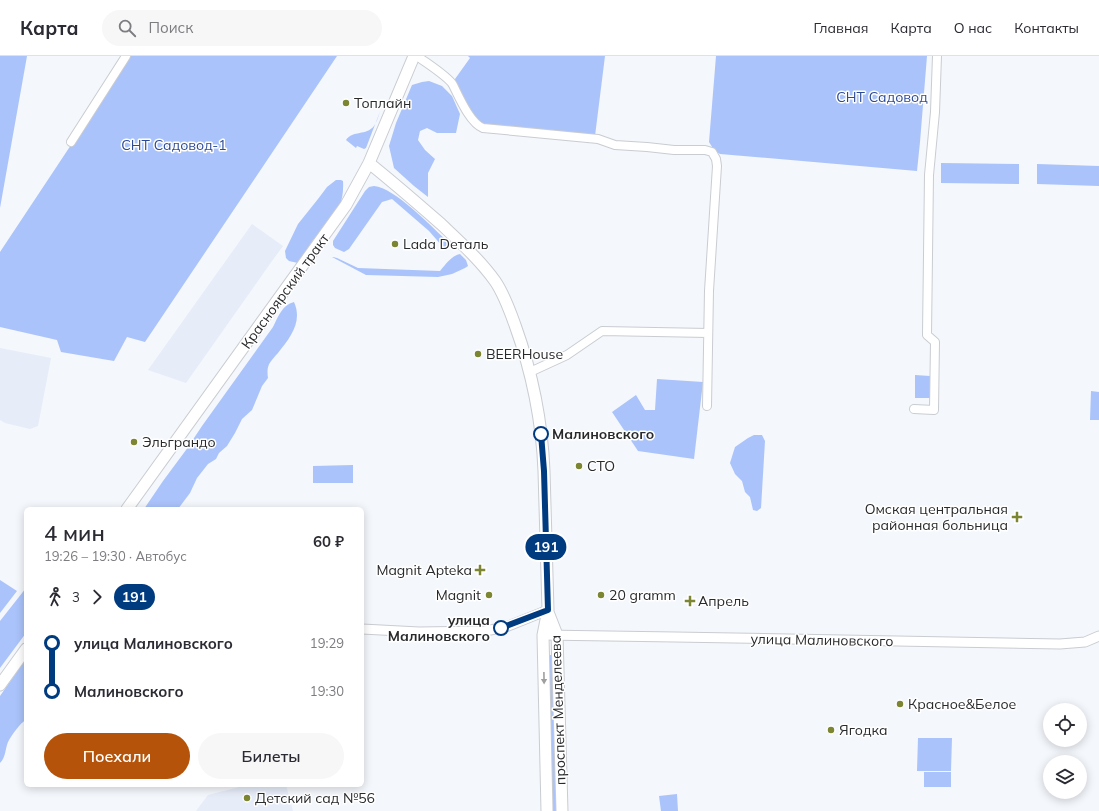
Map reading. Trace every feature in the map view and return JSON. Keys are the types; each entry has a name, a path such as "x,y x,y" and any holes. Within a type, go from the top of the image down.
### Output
{"main road":[{"name":"Красноярский тракт","path":"128,507 346,205 369,163 414,56"},
{"name":"проспект Менделеева","path":"369,163 404,191 459,241 478,260 496,282 509,308 530,372 537,402 543,456 548,611 543,635 547,811"},
{"name":"проспект Менделеева","path":"548,611 557,635 562,811"},
{"path":"0,685 24,652"}],"street":[{"path":"70,142 126,56"},
{"path":"417,56 451,81 462,104 478,126 482,128 598,139 615,145 674,150 705,150 712,152 716,158 717,166 709,291 707,406"},
{"path":"914,410 934,410 935,342 927,335 929,175 935,112 937,56"},
{"path":"530,372 566,355 602,332 708,333"},
{"path":"364,629 412,632 485,631 506,627 548,611"},
{"name":"улица Малиновского","path":"543,635 1060,644 1085,642 1099,636"}],"shaded area":[{"path":"252,224 283,246 186,383 148,370"},
{"path":"0,348 51,358 38,426 30,429 5,423 0,420"},
{"name":"Детский сад №56","path":"239,787 287,787 293,811 196,811 208,795"}],"green space":[{"path":"0,56 27,56 0,208"},
{"name":"СНТ Садовод-1","path":"130,56 337,56 145,342 127,337 114,361 61,352 57,340 0,327 0,252"},
{"path":"468,56 605,56 595,136 481,125 468,109 456,86 455,79 470,58"},
{"name":"СНТ Садовод","path":"716,56 927,56 917,171 720,154 714,150 709,142"},
{"path":"429,81 442,86 452,96 460,114 456,133 437,133 427,128 420,131 418,140 425,150 435,159 428,173 428,197 394,168 389,146 396,123 412,85"},
{"path":"375,124 366,148 364,149 357,146 356,148 346,140 352,135 371,129"},
{"path":"941,163 1019,164 1019,184 941,183"},
{"path":"1037,164 1099,166 1099,186 1037,184"},
{"path":"336,180 343,181 343,187 342,199 336,214 313,240 298,263 289,261 286,258 285,251 298,224 327,187"},
{"path":"374,186 383,188 392,193 413,209 447,241 447,247 443,247 429,231 392,199 382,202 349,249 344,252 335,248 333,241 365,191 369,187"},
{"path":"460,254 466,260 468,266 452,274 438,277 366,275 332,257 358,268 440,271 451,258"},
{"path":"294,302 297,316 291,336 269,364 268,378 262,386 252,410 242,419 227,446 219,453 216,459 208,464 197,478 190,493 180,507 145,507 273,327 283,309"},
{"path":"915,375 930,376 930,398 915,398"},
{"path":"657,379 703,382 694,459 638,451 612,412 636,395 645,410 655,410"},
{"path":"1091,391 1099,392 1099,420 1090,420"},
{"path":"754,435 762,435 765,441 761,508 757,511 753,510 750,497 745,492 742,481 735,474 730,463 735,447"},
{"path":"353,465 353,483 313,483 313,466"},
{"path":"0,580 17,591 0,613"},
{"path":"24,591 24,636 0,668 0,621"},
{"path":"548,655 552,655 557,811 553,811"},
{"path":"23,663 24,722 9,739 0,763 0,696"},
{"path":"918,738 952,738 951,771 917,771"},
{"path":"924,772 951,772 951,787 924,787"},
{"path":"677,794 678,811 661,811 659,796"}],"bus line":[{"name":"191","path":"501,628 548,610 544,471 541,434"}],"place":[{"name":"Топлайн","path":"346,103"},
{"name":"Lada Dеталь","path":"395,244"},
{"name":"BEERHouse","path":"478,354"},
{"name":"Малиновского","path":"541,434"},
{"name":"Эльграндо","path":"134,442"},
{"name":"СТО","path":"579,466"},
{"name":"Омская центральная районная больница","path":"1017,517"},
{"name":"Magnit Apteka","path":"480,570"},
{"name":"Magnit","path":"489,595"},
{"name":"20 gramm","path":"601,595"},
{"name":"Апрель","path":"690,601"},
{"name":"улица Малиновского","path":"501,628"},
{"name":"Красное&Белое","path":"900,704"},
{"name":"Ягодка","path":"831,730"},
{"name":"Детский сад №56","path":"247,798"}]}
